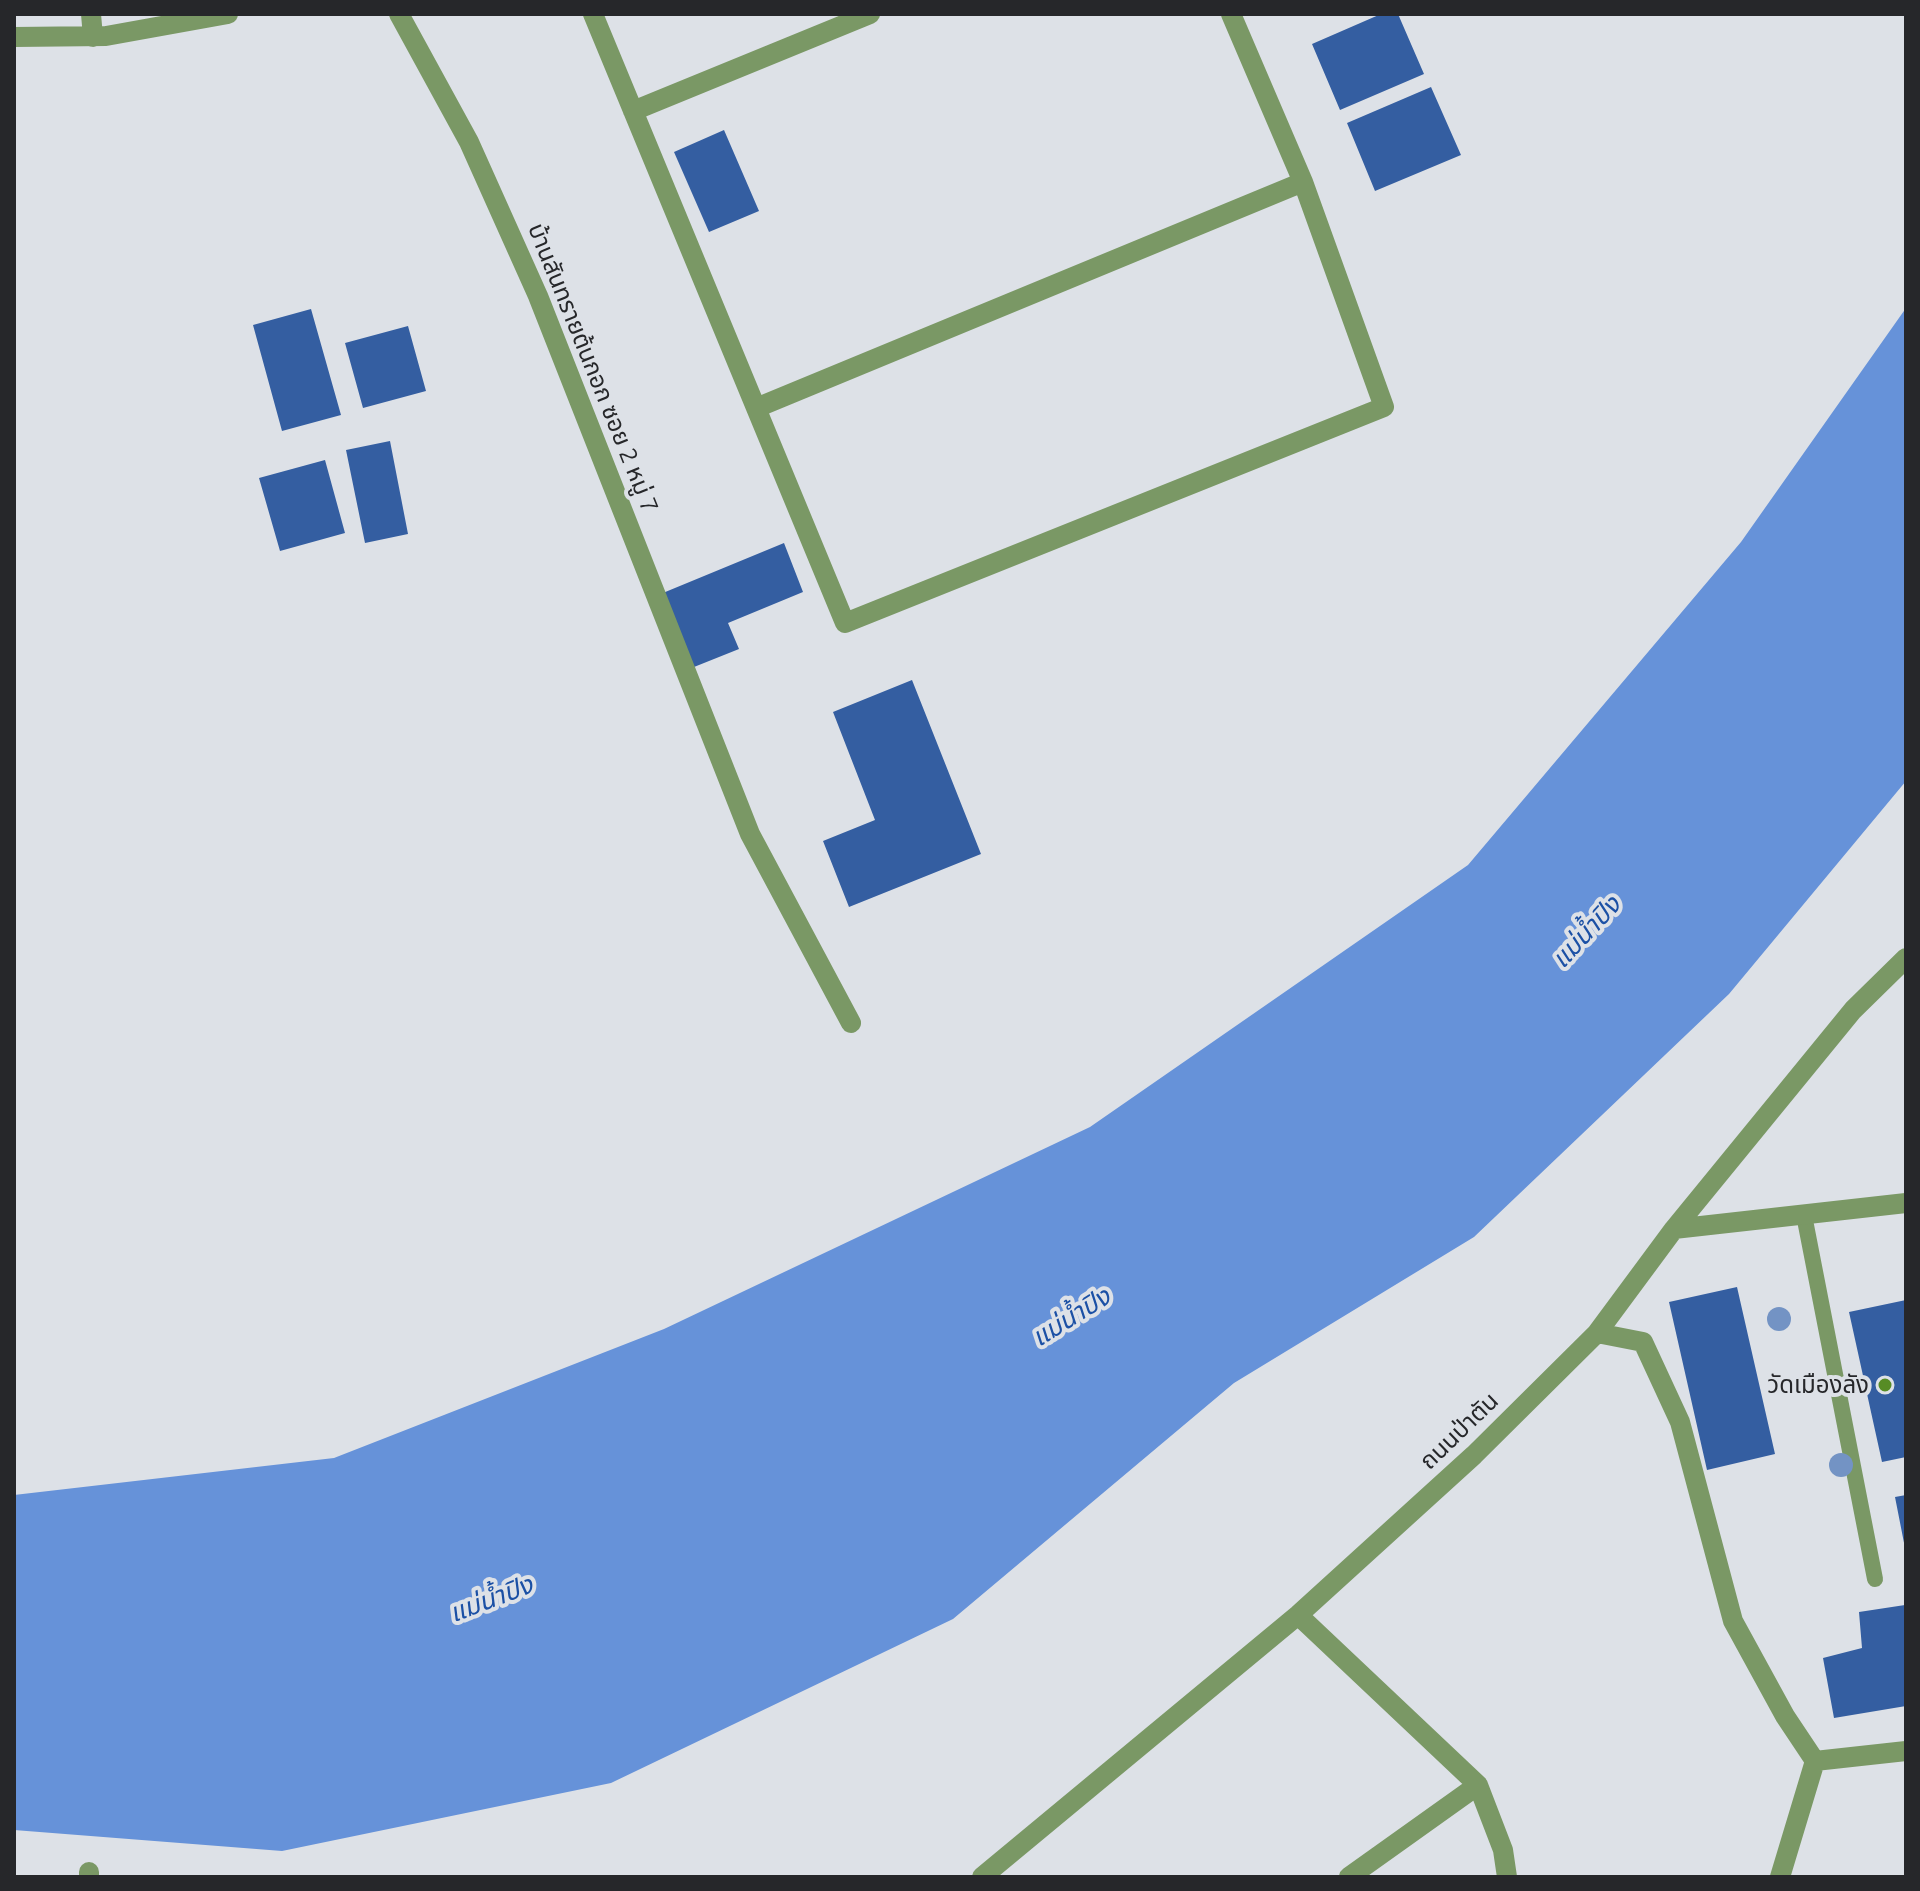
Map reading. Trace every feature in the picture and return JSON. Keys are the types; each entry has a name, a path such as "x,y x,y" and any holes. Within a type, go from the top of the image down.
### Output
{"street":[{"path":"91,14 93,37"},
{"path":"14,37 93,37 228,14"},
{"name":"บ้านสันทรายต้นกอก ซอย 2 หมู่ 7","path":"399,14 469,142 538,296 750,834 851,1023"},
{"path":"593,14 845,623 1384,407 1303,182 1231,14"},
{"path":"633,111 870,14"},
{"path":"756,408 1303,182"},
{"name":"ถนนป่าตัน","path":"982,1877 1298,1615 1474,1455 1597,1333 1674,1229 1853,1010 1906,958"},
{"path":"1674,1229 1906,1203"},
{"path":"1597,1333 1643,1342 1680,1422 1733,1621 1785,1716 1815,1761"},
{"path":"1298,1615 1478,1785 1503,1850 1507,1877"},
{"path":"1815,1761 1906,1751"},
{"path":"1780,1877 1815,1761"},
{"path":"1349,1877 1478,1785"}],"lane":[{"path":"1804,1215 1875,1579"}],"water":[{"name":"แม่น้ำปิง","path":"1906,308 1906,781 1729,994 1474,1237 1234,1383 953,1619 611,1783 282,1851 14,1830 14,1495 334,1458 664,1329 1090,1127 1468,865 1741,542"}],"building":[{"path":"1381,14 1398,14 1424,74 1340,110 1312,44"},
{"path":"1431,87 1461,155 1375,191 1347,123"},
{"path":"724,130 759,211 709,232 674,152"},
{"path":"311,309 341,415 282,431 253,325"},
{"path":"408,326 426,391 363,408 345,343"},
{"path":"390,441 408,534 365,543 346,450"},
{"path":"325,460 345,533 280,551 259,478"},
{"path":"784,543 803,592 728,623 739,649 689,669 658,595"},
{"path":"912,680 981,854 849,907 823,841 875,820 833,712"},
{"path":"1737,1287 1775,1454 1707,1470 1669,1302"},
{"name":"วัดเมืองลัง","path":"1906,1300 1906,1457 1882,1462 1849,1312"},
{"path":"1906,1495 1906,1547 1905,1548 1895,1497"},
{"path":"1905,1605 1906,1706 1834,1718 1823,1658 1862,1648 1859,1612"}],"place":[{"name":"วัดเมืองลัง","path":"1885,1385"}]}
